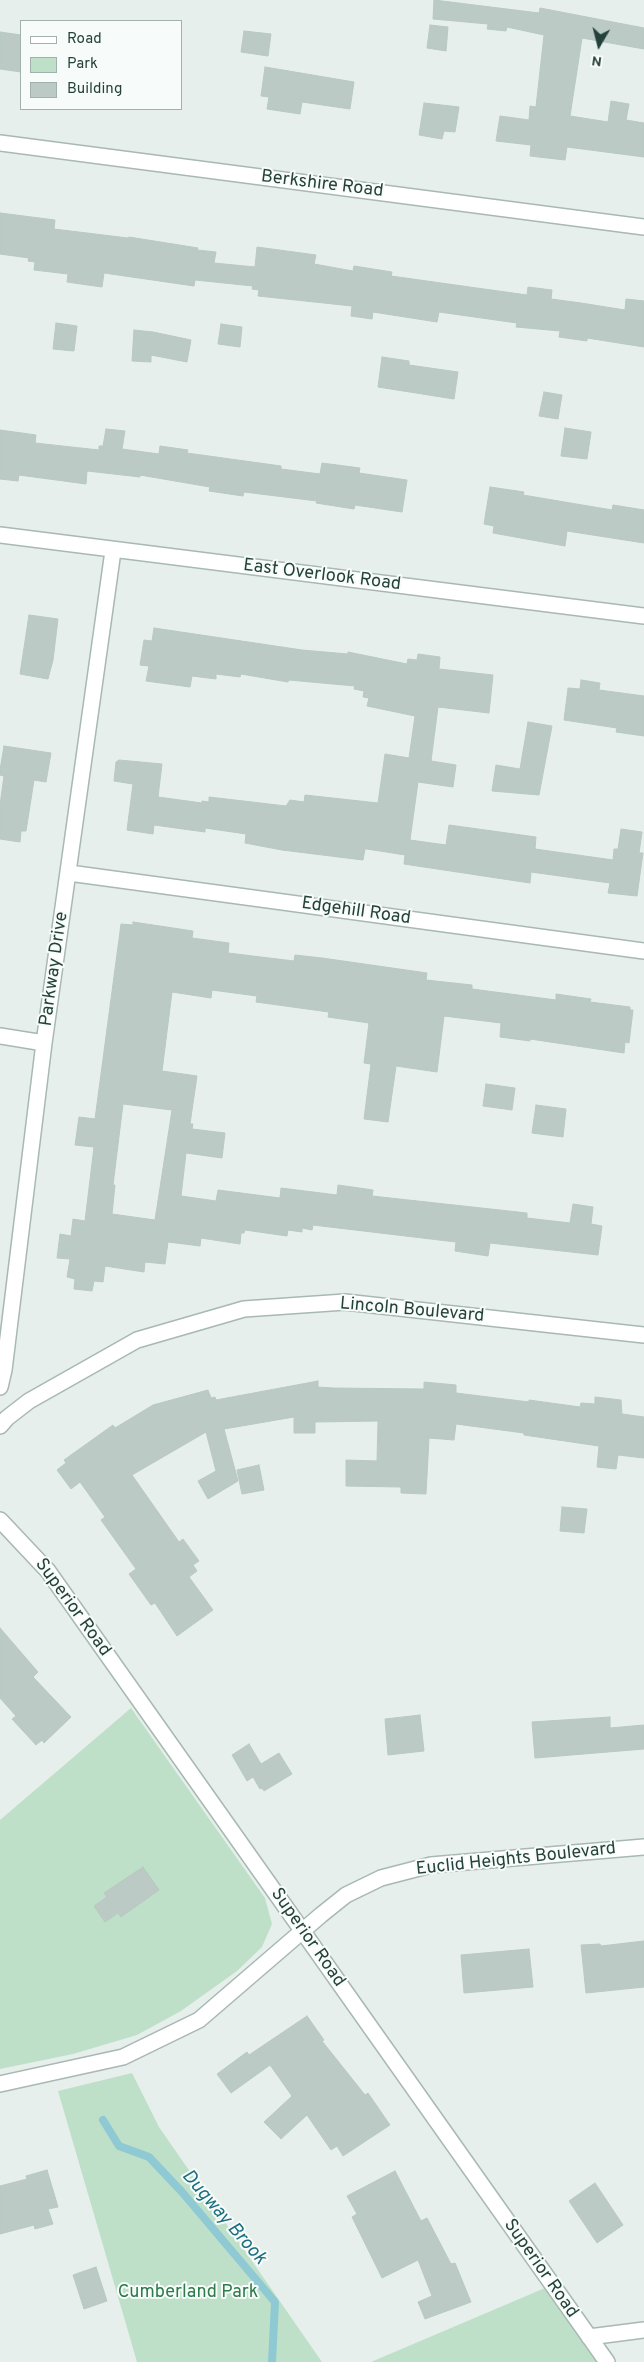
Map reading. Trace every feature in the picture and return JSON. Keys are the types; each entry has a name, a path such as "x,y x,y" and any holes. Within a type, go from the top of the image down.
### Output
{"street":[{"name":"Berkshire Road","path":"0,143 644,227"},
{"name":"East Overlook Road","path":"0,535 113,551 644,616"},
{"name":"Parkway Drive","path":"0,1387 4,1370 44,1043 113,551"},
{"name":"Edgehill Road","path":"69,873 644,951"},
{"path":"0,1036 44,1043"},
{"name":"Lincoln Boulevard","path":"0,1426 7,1418 30,1401 137,1340 244,1309 345,1302 644,1335"},
{"name":"Superior Road","path":"0,1520 48,1572 607,2362"},
{"name":"Euclid Heights Boulevard","path":"0,2084 123,2058 199,2020 243,1984 302,1930 346,1895 381,1878 431,1865 644,1847"},
{"path":"589,2338 644,2330"}],"green space":[{"path":"131,1708 265,1898 272,1924 262,1947 237,1971 181,2011 137,2035 73,2054 0,2069 0,1820"},
{"name":"Cumberland Park","path":"132,2073 159,2127 322,2362 137,2362 58,2091"},
{"path":"552,2285 607,2362 371,2362"}],"building":[{"path":"434,0 539,13 540,8 644,28 644,49 582,38 570,116 608,122 611,101 629,104 626,120 644,123 644,157 567,147 565,160 530,156 531,145 496,141 500,116 529,120 530,106 536,107 544,35 507,27 506,31 487,29 488,24 433,19"},
{"path":"430,25 448,27 446,51 427,48"},
{"path":"244,31 271,34 268,56 241,52"},
{"path":"0,32 20,35 20,72 0,69"},
{"path":"265,67 354,82 350,109 302,102 300,114 267,109 269,97 261,96"},
{"path":"424,103 459,107 455,132 444,131 442,139 419,135"},
{"path":"0,213 55,220 54,229 129,237 216,252 214,263 255,267 257,247 316,255 314,264 353,271 354,266 392,272 391,276 527,295 528,287 552,290 551,299 625,310 626,299 644,301 644,347 587,338 587,341 559,337 560,331 516,327 517,323 439,312 437,322 373,312 372,319 351,316 352,306 258,296 259,290 252,289 253,286 195,280 194,286 104,273 102,287 67,282 68,274 34,270 35,262 28,261 29,258 0,254"},
{"path":"56,323 77,326 74,351 53,349"},
{"path":"221,324 242,327 240,347 218,344"},
{"path":"134,330 191,340 187,362 151,355 151,362 132,361"},
{"path":"382,357 409,361 409,365 458,372 454,399 378,387"},
{"path":"544,392 562,395 558,419 539,416"},
{"path":"565,428 591,432 587,459 561,456"},
{"path":"106,429 125,431 122,449 159,454 160,446 188,450 187,453 281,466 281,469 320,474 322,463 360,468 359,473 407,480 402,512 355,505 354,509 316,503 317,501 244,492 243,496 209,491 210,487 140,475 140,477 87,471 86,484 19,475 18,481 0,479 0,430 36,435 35,443 99,450 99,446 103,446"},
{"path":"490,487 524,492 523,495 612,510 613,505 644,510 644,543 567,531 565,546 493,533 494,526 484,524"},
{"path":"29,615 58,619 53,660 48,679 20,674"},
{"path":"154,628 302,650 348,654 348,652 407,664 408,659 417,660 418,654 440,657 439,669 493,675 489,713 438,707 431,761 456,765 453,787 418,782 410,840 446,845 449,825 536,837 535,849 613,860 614,849 618,849 621,829 642,832 639,853 643,853 637,896 608,893 610,883 531,872 530,883 404,864 405,855 367,849 365,849 363,860 282,850 245,843 246,834 205,828 205,832 154,825 153,834 127,830 133,784 114,781 116,762 119,760 162,764 158,797 202,803 202,801 209,802 209,797 286,806 290,800 304,802 305,795 378,803 385,754 409,758 415,716 367,706 369,698 363,697 364,691 354,689 355,686 289,680 288,682 241,674 240,677 216,674 216,679 192,676 190,687 146,681 149,666 140,665 144,640 152,641"},
{"path":"581,680 600,683 599,690 644,696 644,736 616,732 617,728 564,720 568,688 580,689"},
{"path":"528,722 552,726 539,795 492,791 496,765 520,769"},
{"path":"4,746 51,753 46,782 34,780 26,831 21,831 20,842 0,839 0,805 4,776 0,775 0,770"},
{"path":"133,922 193,931 192,938 229,943 228,953 294,961 295,955 322,958 427,973 426,980 472,985 472,989 556,1000 556,994 591,999 590,1002 630,1007 630,1010 633,1010 629,1043 625,1042 624,1053 530,1039 530,1041 500,1037 501,1023 444,1016 437,1072 396,1066 388,1122 364,1119 371,1064 364,1063 369,1023 328,1017 329,1012 256,1002 257,996 212,990 211,998 172,992 162,1071 197,1076 190,1124 193,1124 192,1129 225,1133 222,1158 186,1153 181,1196 216,1201 218,1190 280,1198 281,1188 337,1195 338,1185 373,1190 372,1196 527,1213 527,1218 570,1223 573,1204 593,1207 591,1224 602,1226 598,1255 490,1243 488,1256 455,1251 456,1242 313,1225 312,1230 302,1228 302,1232 288,1230 287,1236 245,1230 244,1233 241,1233 240,1244 201,1238 200,1246 168,1242 165,1264 145,1262 144,1272 105,1266 103,1282 94,1281 92,1291 74,1289 75,1279 67,1277 70,1259 57,1258 60,1234 71,1236 73,1219 85,1221 94,1147 75,1145 79,1117 95,1119 121,924 133,925","holes":["123,1104 172,1110 155,1220 112,1214 115,1185 113,1185"]},
{"path":"486,1084 515,1088 512,1110 483,1106"},
{"path":"536,1105 566,1109 563,1137 532,1133"},
{"path":"318,1381 318,1387 333,1388 424,1389 424,1382 456,1385 456,1393 580,1407 581,1403 595,1404 595,1397 621,1400 622,1414 644,1417 644,1458 618,1455 616,1469 597,1467 599,1446 456,1424 454,1440 429,1438 426,1494 401,1493 401,1487 346,1486 346,1460 377,1461 378,1421 315,1422 315,1433 294,1433 294,1417 224,1429 238,1481 208,1499 198,1481 216,1471 206,1432 132,1475 179,1542 183,1539 199,1561 193,1565 197,1571 189,1577 213,1610 177,1636 155,1603 151,1605 129,1574 136,1569 101,1520 105,1517 80,1482 71,1489 57,1470 66,1463 64,1460 113,1425 115,1428 153,1405 208,1390 211,1398 215,1397 216,1400"},
{"path":"259,1465 264,1490 242,1494 237,1470"},
{"path":"562,1507 587,1509 584,1533 560,1531"},
{"path":"0,1628 38,1672 33,1677 71,1717 44,1743 42,1740 36,1745 12,1719 16,1716 0,1698"},
{"path":"420,1715 424,1751 388,1755 385,1719"},
{"path":"610,1717 610,1728 644,1725 644,1749 535,1758 532,1722"},
{"path":"249,1744 261,1764 279,1753 292,1774 264,1791 262,1788 260,1789 253,1777 247,1781 232,1755"},
{"path":"143,1867 159,1890 121,1917 118,1913 105,1922 94,1906 107,1897 104,1893"},
{"path":"644,1941 644,1987 586,1993 581,1945 600,1944 601,1946"},
{"path":"529,1949 533,1987 464,1993 461,1955"},
{"path":"307,2016 324,2040 322,2041 365,2095 368,2093 390,2125 343,2156 337,2146 331,2150 307,2115 281,2139 264,2122 292,2096 270,2065 231,2093 217,2074 247,2052 249,2055"},
{"path":"47,2170 58,2207 48,2209 53,2224 35,2229 34,2225 0,2234 0,2186 27,2179 26,2176"},
{"path":"395,2171 421,2221 427,2218 451,2264 455,2263 471,2302 425,2319 418,2302 432,2296 418,2260 382,2278 352,2217 357,2214 347,2196"},
{"path":"595,2183 623,2225 597,2243 569,2201"},
{"path":"96,2267 107,2301 84,2309 73,2275"}],"waterway":[{"name":"Dugway Brook","path":"103,2120 119,2146 149,2157 182,2192 275,2302 272,2362"}]}
